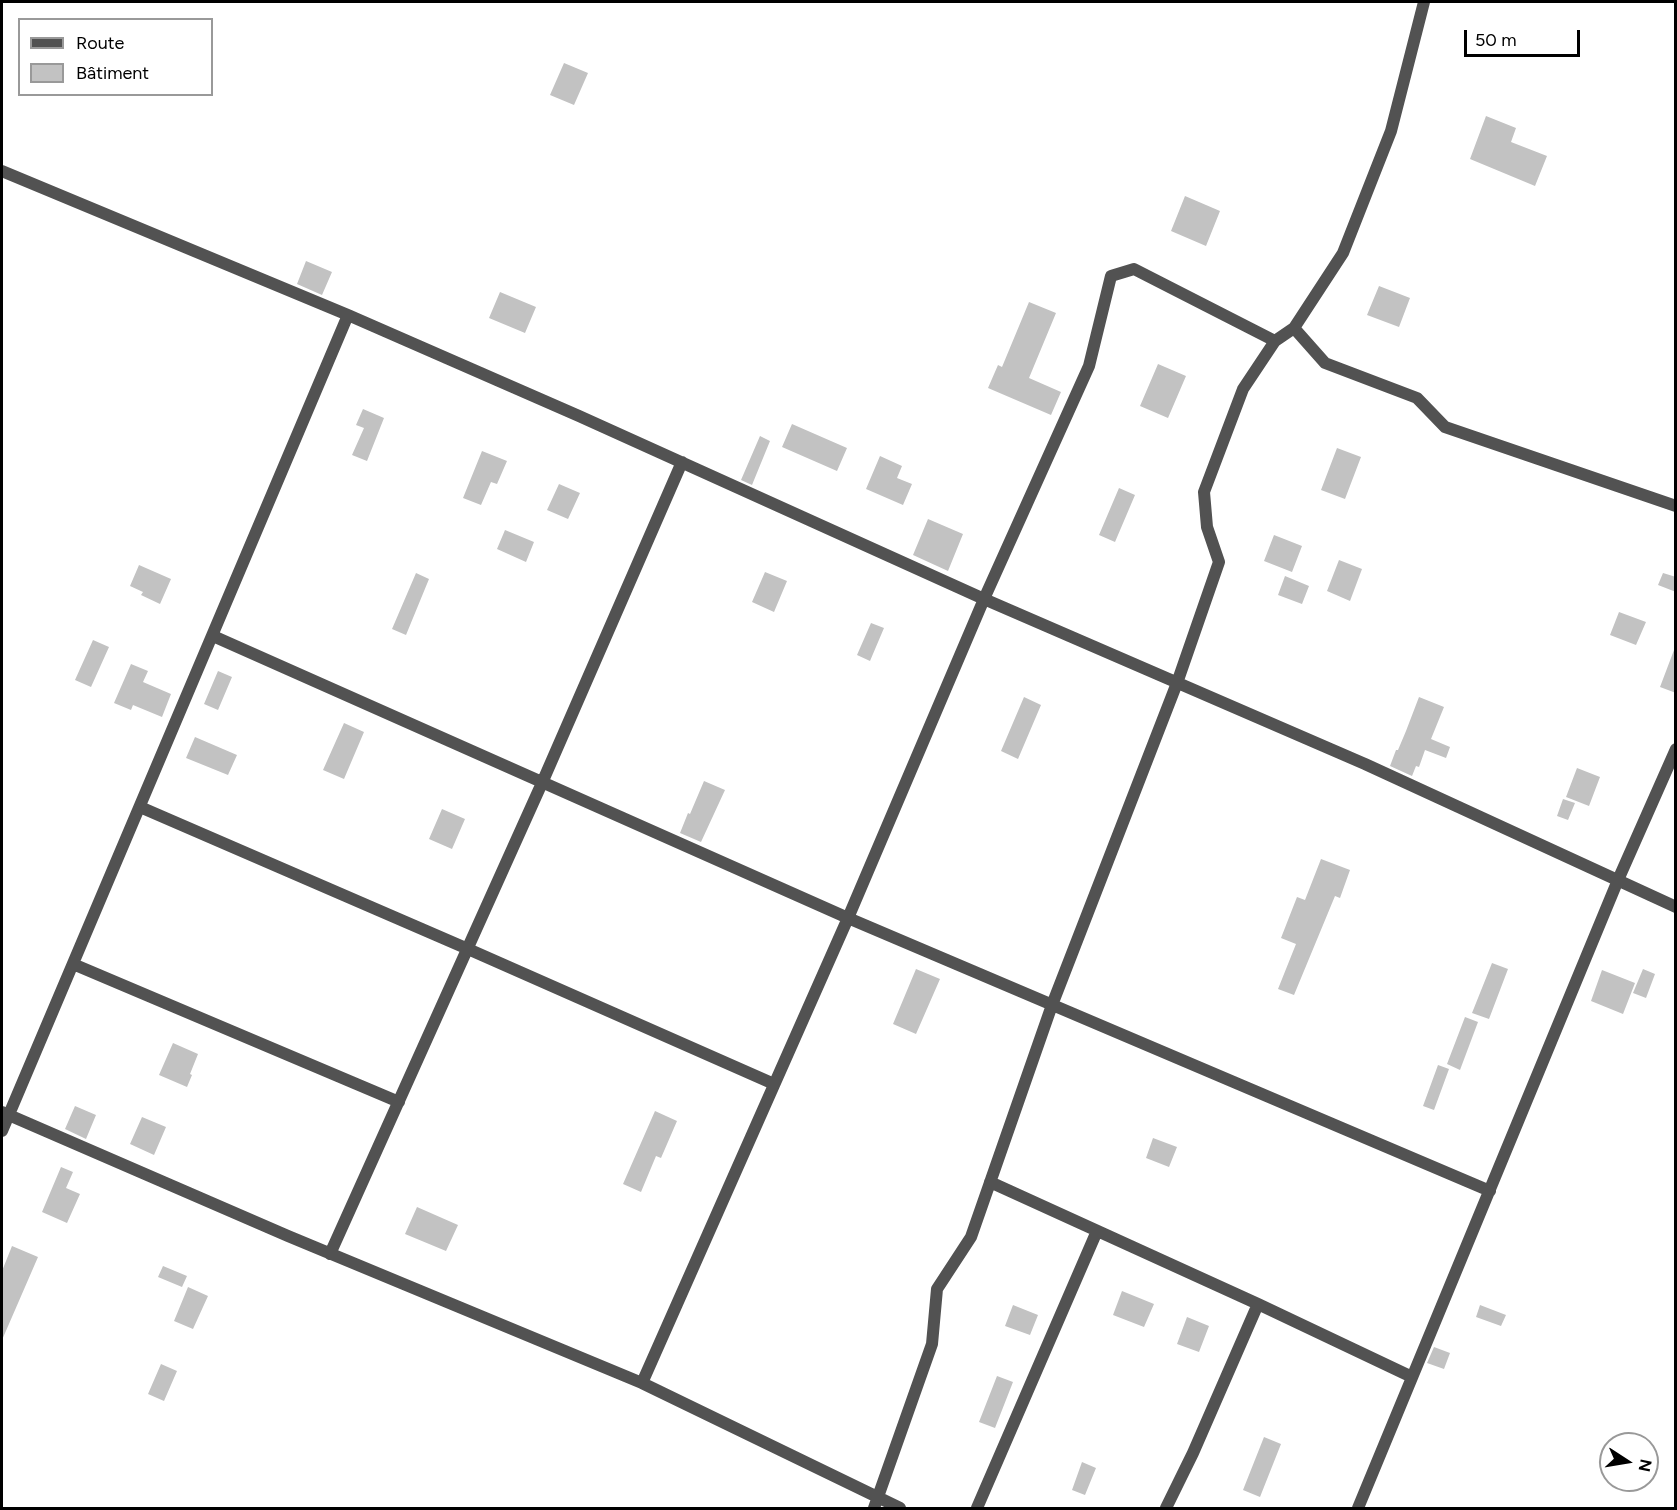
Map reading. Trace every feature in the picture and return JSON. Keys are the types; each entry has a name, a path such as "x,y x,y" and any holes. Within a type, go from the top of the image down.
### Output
{"street":[{"path":"876,1503 932,1344 937,1289 971,1237 1052,1005 1177,683 1219,562 1207,527 1204,492 1243,389 1275,340 1294,328 1343,253 1391,131 1424,2"},
{"path":"2,171 348,315 579,416 984,599 1365,764 1676,907"},
{"path":"642,1383 848,918 984,599 1089,366 1111,276 1134,269 1275,340"},
{"path":"2,1131 5,1113 73,964 348,315"},
{"path":"1294,328 1325,363 1417,398 1445,427 1676,506"},
{"path":"330,1254 542,783 682,462"},
{"path":"213,636 848,918 1490,1191"},
{"path":"1358,1509 1618,880 1676,749"},
{"path":"140,807 774,1084"},
{"path":"73,964 399,1102"},
{"path":"5,1113 330,1254 642,1383 876,1503 900,1509"},
{"path":"990,1182 1412,1377"},
{"path":"977,1509 1097,1231"},
{"path":"1166,1509 1258,1304"}],"building":[{"path":"564,63 588,73 574,105 550,95"},
{"path":"1486,116 1516,128 1511,142 1547,156 1535,186 1470,159"},
{"path":"1185,196 1220,211 1206,246 1171,231"},
{"path":"306,261 332,272 322,295 297,284"},
{"path":"1379,286 1410,298 1399,327 1367,315"},
{"path":"500,292 536,307 525,333 489,318"},
{"path":"1029,302 1056,313 1029,378 1061,392 1051,415 988,388 998,365 1002,367"},
{"path":"1158,364 1186,376 1168,418 1140,406"},
{"path":"363,409 384,418 367,461 352,455 364,428 356,425"},
{"path":"792,424 847,448 837,471 782,447"},
{"path":"760,436 770,441 752,485 741,480"},
{"path":"1337,448 1361,457 1345,499 1321,490"},
{"path":"482,451 507,461 497,484 491,482 481,505 463,498"},
{"path":"880,456 902,466 897,478 912,484 903,505 866,489"},
{"path":"559,484 580,493 568,519 547,510"},
{"path":"1119,488 1135,495 1115,542 1099,535"},
{"path":"928,519 963,534 948,571 913,555"},
{"path":"505,530 534,542 526,562 497,549"},
{"path":"1274,535 1302,546 1292,572 1264,561"},
{"path":"1339,560 1362,569 1350,601 1327,591"},
{"path":"139,565 171,579 160,604 141,595 143,592 130,586"},
{"path":"765,572 787,581 774,612 752,602"},
{"path":"416,573 429,579 406,635 392,629"},
{"path":"1663,573 1676,577 1676,592 1658,585"},
{"path":"1285,576 1309,586 1302,604 1278,595"},
{"path":"1619,612 1646,622 1636,645 1610,635"},
{"path":"871,623 884,628 870,661 857,655"},
{"path":"93,640 109,647 91,687 75,680"},
{"path":"1674,650 1676,650 1676,693 1660,687"},
{"path":"131,664 148,671 143,682 171,694 162,717 133,705 131,710 114,703"},
{"path":"218,671 232,677 218,710 204,704"},
{"path":"1024,697 1041,705 1018,759 1001,751"},
{"path":"1419,697 1444,707 1431,739 1450,747 1446,758 1425,750 1419,767 1416,766 1412,776 1390,766"},
{"path":"344,723 364,732 344,779 323,770"},
{"path":"195,737 237,755 228,775 186,758"},
{"path":"1577,768 1600,777 1589,806 1566,797"},
{"path":"704,781 725,790 701,842 680,833"},
{"path":"1563,799 1575,803 1568,820 1557,816"},
{"path":"442,809 465,819 452,849 429,839"},
{"path":"1321,859 1350,870 1340,898 1335,896 1294,995 1278,989 1296,944 1281,938 1297,897 1305,900"},
{"path":"1492,963 1508,969 1489,1019 1472,1013"},
{"path":"916,969 940,979 916,1034 893,1024"},
{"path":"1643,969 1655,974 1646,998 1633,993"},
{"path":"1602,970 1635,983 1623,1014 1591,1001"},
{"path":"1465,1017 1478,1022 1460,1070 1447,1064"},
{"path":"173,1043 198,1054 187,1087 159,1075"},
{"path":"1438,1065 1449,1069 1434,1110 1423,1106"},
{"path":"75,1106 96,1115 86,1139 65,1129"},
{"path":"655,1111 677,1121 661,1158 656,1156 641,1192 623,1184"},
{"path":"142,1117 166,1127 154,1155 130,1144"},
{"path":"1153,1138 1177,1147 1169,1167 1146,1158"},
{"path":"61,1167 73,1172 66,1188 80,1194 67,1223 42,1212"},
{"path":"417,1207 458,1225 446,1251 405,1234"},
{"path":"12,1246 38,1257 2,1340 2,1271"},
{"path":"163,1266 187,1276 182,1287 158,1277"},
{"path":"188,1287 208,1296 193,1329 174,1321"},
{"path":"1122,1291 1154,1304 1144,1327 1113,1315"},
{"path":"1013,1305 1038,1315 1030,1335 1005,1326"},
{"path":"1480,1305 1506,1315 1501,1326 1476,1317"},
{"path":"1187,1317 1209,1326 1199,1352 1177,1344"},
{"path":"1434,1347 1450,1353 1444,1369 1427,1363"},
{"path":"161,1364 177,1371 164,1401 148,1394"},
{"path":"997,1376 1013,1382 995,1428 979,1422"},
{"path":"1264,1437 1281,1444 1260,1497 1243,1490"},
{"path":"1082,1462 1096,1468 1085,1495 1072,1490"}]}
